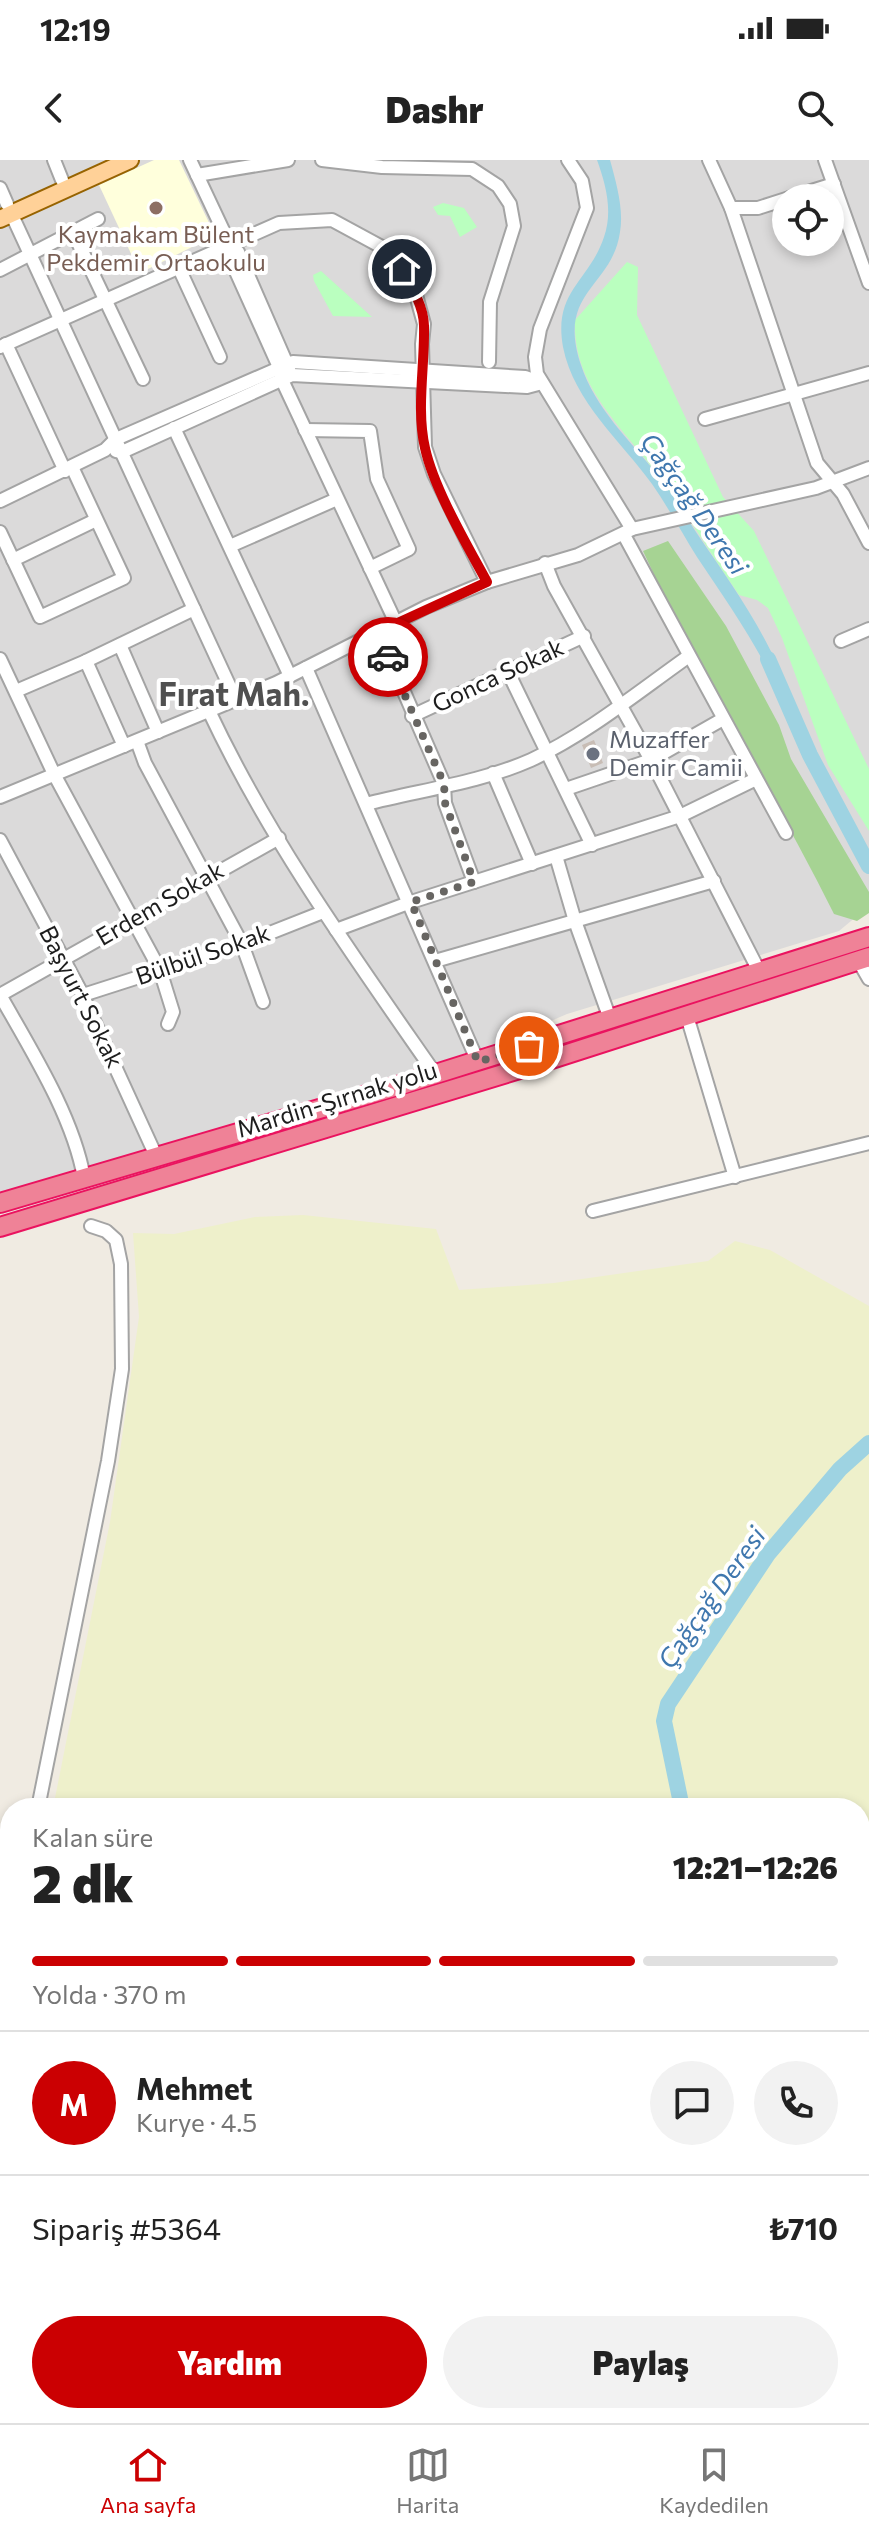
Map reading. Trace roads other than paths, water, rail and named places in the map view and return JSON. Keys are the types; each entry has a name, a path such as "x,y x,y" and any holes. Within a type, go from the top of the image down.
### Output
{"highway":[{"name":"Mardin-Şırnak yolu","path":"0,1203 436,1075 869,937"},
{"name":"Mardin-Şırnak yolu","path":"0,1227 687,1016 864,958"}],"main road":[{"path":"5,211 104,160"},
{"path":"5,211 130,160"}],"street":[{"path":"54,160 62,180"},
{"path":"190,160 229,243 238,252 305,430 396,623"},
{"path":"197,175 288,160"},
{"path":"322,160 382,167 472,169 498,186 510,204 514,226 490,302 489,362"},
{"path":"568,160 582,181 587,208 540,329 535,357 542,383 628,532 689,656 786,833"},
{"path":"709,160 731,208 817,463 843,494 869,543"},
{"path":"825,160 834,184"},
{"path":"0,188 5,211 31,255 236,700"},
{"path":"731,208 758,208 772,203"},
{"path":"844,207 864,252 869,283"},
{"path":"0,270 98,219"},
{"path":"0,532 40,617 124,578 3,345 279,223 332,220 380,246 402,269 416,295 424,324 422,376 425,447 434,474 487,582"},
{"path":"73,232 143,379"},
{"path":"178,266 220,357"},
{"path":"105,450 122,452 174,428 285,372 293,362 422,376 525,377 542,383"},
{"path":"0,501 105,450 116,439 285,372"},
{"path":"705,419 869,373"},
{"path":"174,428 290,676"},
{"path":"305,430 370,431 377,479 409,549 370,568"},
{"path":"0,797 236,700 487,582 578,555 648,525 816,488 869,468"},
{"path":"230,546 337,499"},
{"path":"13,560 96,520"},
{"path":"545,563 554,586 651,760 759,971"},
{"path":"16,691 194,609"},
{"path":"841,641 869,629"},
{"path":"378,632 444,784 445,803 474,882"},
{"name":"Gonca Sokak","path":"412,716 509,674 584,636"},
{"path":"120,645 158,732"},
{"path":"366,804 493,773 549,751 689,656"},
{"path":"0,659 54,774 160,970 173,1012 168,1024"},
{"path":"86,661 124,746"},
{"path":"306,668 411,902 478,1062"},
{"path":"509,674 592,845"},
{"path":"209,711 233,763 323,912 436,1075"},
{"path":"566,789 651,760 723,719"},
{"path":"137,741 145,763 242,944 263,1002"},
{"path":"493,773 532,864"},
{"path":"336,930 411,902 680,816 756,779"},
{"name":"Erdem Sokak","path":"0,995 279,838"},
{"name":"Başyurt Sokak","path":"0,840 83,995 156,1156"},
{"path":"556,856 575,921 610,1019"},
{"path":"435,961 714,881"},
{"name":"Bülbül Sokak","path":"83,995 242,944 323,912"},
{"path":"864,958 869,979"},
{"path":"0,995 68,1124 80,1154 84,1178"},
{"path":"687,1016 735,1177"},
{"path":"593,1211 869,1143"},
{"path":"40,1798 108,1461 122,1369 116,1240 106,1231 91,1226"}],"water":[{"path":"597,160 610,160 619,196 621,223 615,251 580,305 575,321 575,340 581,365 604,410 663,482 742,601 780,671 777,677 771,676 658,493 600,420 577,386 569,367 563,347 563,313 574,288 598,252 607,227 607,198"}],"waterway":[{"name":"Çağçağ Deresi","path":"768,659 810,755 869,866"},
{"name":"Çağçağ Deresi","path":"680,1798 664,1721 668,1704 768,1554 840,1469 869,1443"}],"place":[{"name":"Kaymakam Bülent Pekdemir Ortaokulu","path":"156,208"},
{"name":"Muzaffer Demir Camii","path":"593,754"}],"district":[{"name":"Fırat Mah.","path":"234,695"}]}
